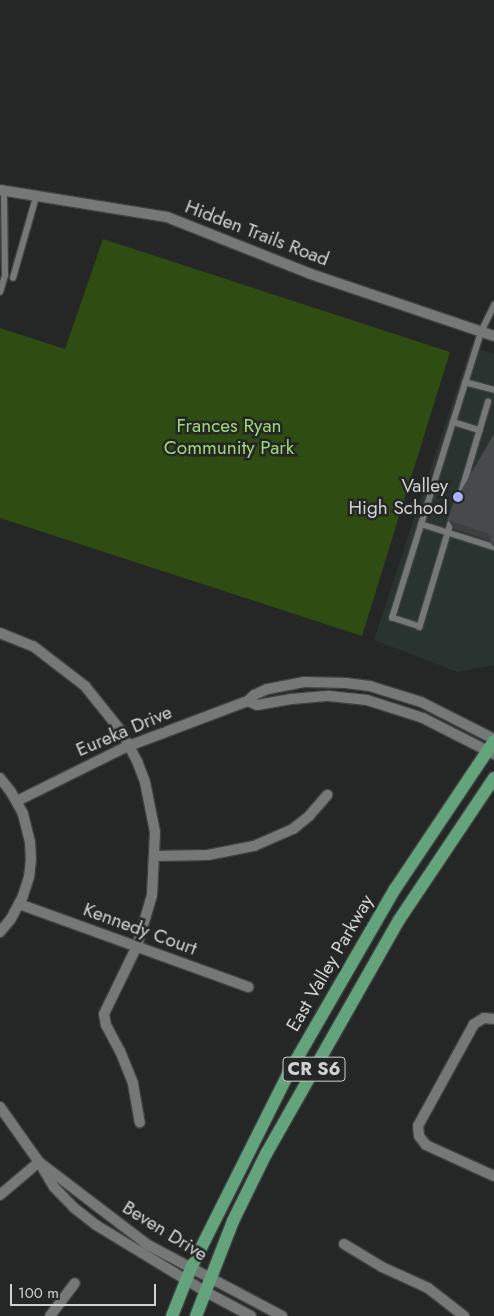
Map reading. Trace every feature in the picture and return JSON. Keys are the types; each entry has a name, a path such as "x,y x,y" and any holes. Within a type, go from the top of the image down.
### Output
{"main road":[{"name":"East Valley Parkway","path":"189,1274 288,1074 341,981 395,889 493,746"},
{"name":"East Valley Parkway","path":"212,1279 248,1186 325,1048 399,920 494,778"},
{"name":"CR S6","path":"172,1316 189,1274"},
{"name":"CR S6","path":"196,1316 212,1279"}],"street":[{"name":"Hidden Trails Road","path":"2,191 167,217 311,274 494,336"},
{"path":"0,633 33,646 80,681 112,717 130,745 145,782 155,832 155,856 150,903 137,946 104,1014 106,1025 120,1051 133,1084 140,1122"},
{"name":"Eureka Drive","path":"17,801 130,745 248,701 254,695 267,689 304,682 347,683 394,692 421,702 493,746"},
{"name":"Eureka Drive","path":"248,701 257,705 292,699 329,696 367,700 423,718 493,746"},
{"path":"0,778 17,801 27,827 31,858 29,877 20,904 0,932"},
{"path":"155,856 208,855 254,846 293,829 309,816 327,795"},
{"name":"Kennedy Court","path":"20,904 248,987"},
{"path":"494,1019 484,1018 474,1024 418,1126 419,1136 426,1145 494,1176"},
{"name":"Beven Drive","path":"0,1107 39,1162 54,1187 72,1206 96,1225 189,1274 212,1279 282,1316"},
{"path":"0,1195 39,1162"},
{"name":"Beven Drive","path":"39,1162 189,1274 206,1292 251,1316"},
{"path":"344,1244 382,1267 428,1288 464,1316"},
{"path":"50,1316 75,1283"}],"lane":[{"path":"0,292 5,276 2,191"},
{"path":"12,278 36,197"},
{"path":"454,514 420,627 392,618 481,332 494,305"},
{"path":"465,382 494,390"},
{"path":"457,504 488,402"},
{"path":"453,422 480,430"},
{"path":"421,524 494,547"}],"shaded area":[{"name":"Valley High School","path":"471,346 494,354 494,665 457,672 374,640"}],"green space":[{"name":"Frances Ryan Community Park","path":"103,239 450,352 362,636 0,518 0,328 65,349"}],"building":[{"path":"494,434 494,544 490,542 492,537 489,534 448,520 452,506"}],"place":[{"name":"Valley High School","path":"458,497"}]}
